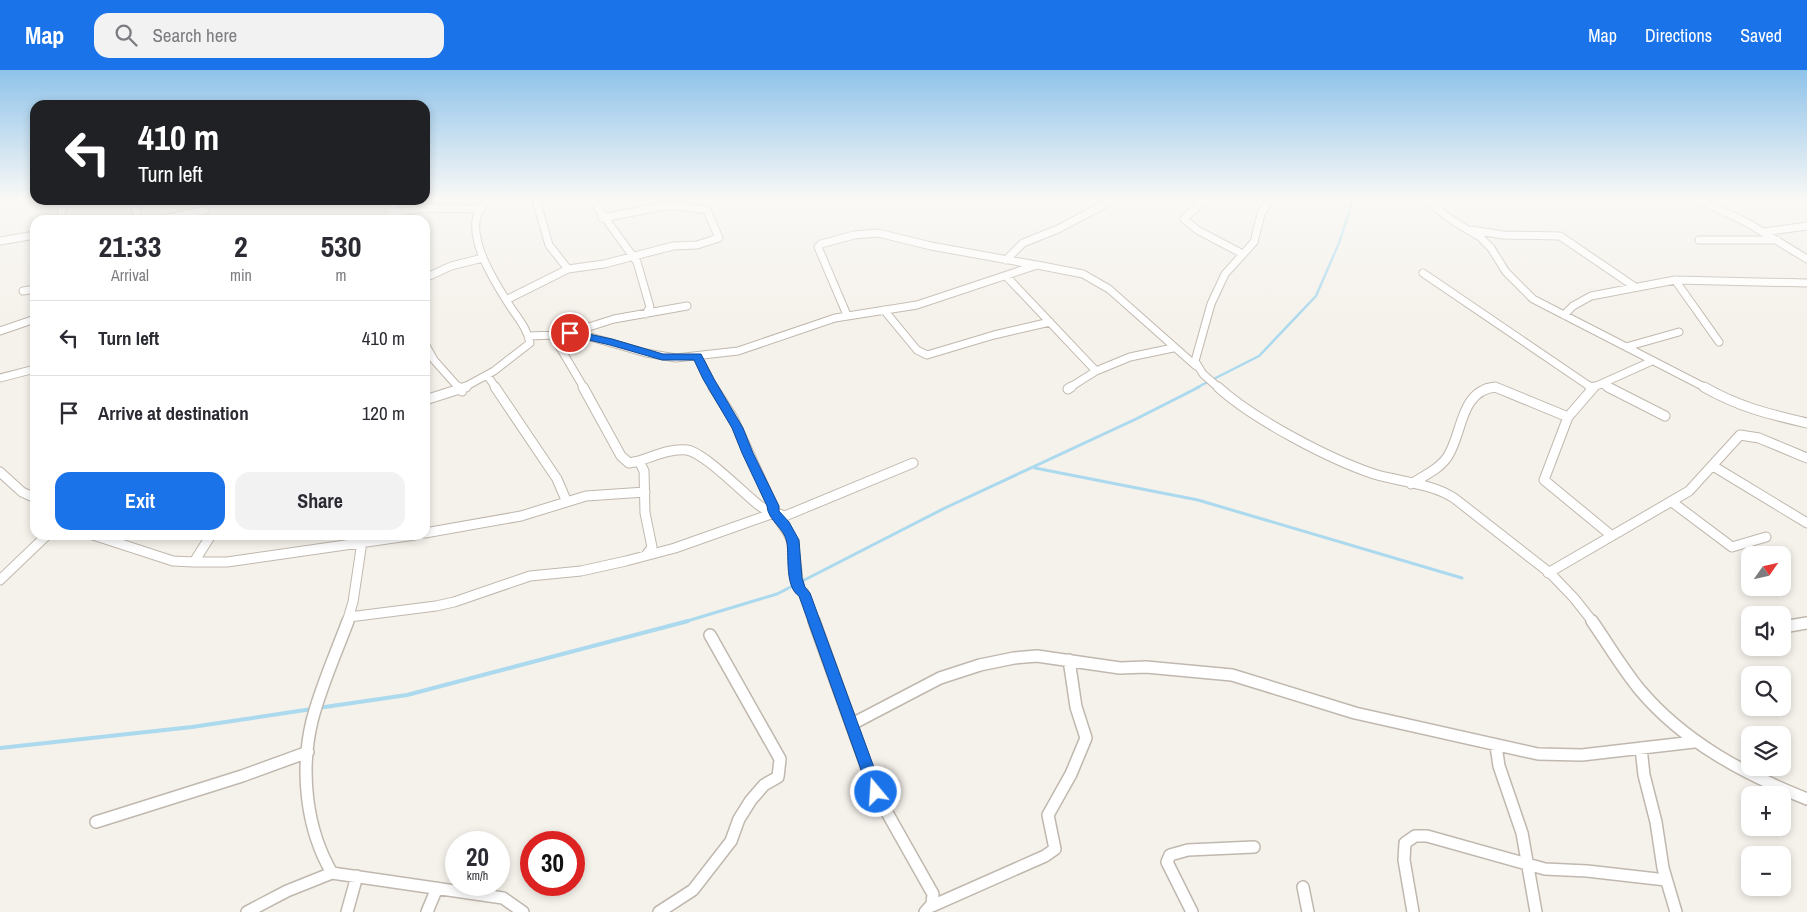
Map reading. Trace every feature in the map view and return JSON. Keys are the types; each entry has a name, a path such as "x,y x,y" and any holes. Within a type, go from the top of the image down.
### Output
{"street":[{"path":"430,399 462,391 530,343 529,336 506,300 483,258 478,239"},
{"path":"547,239 549,245 568,269"},
{"path":"619,239 638,264 650,307 646,314"},
{"path":"506,300 568,269 633,258 673,246 697,245 716,239"},
{"path":"838,239 821,244 818,247 847,315"},
{"path":"904,239 1006,260 1070,270 1099,283 1196,366 1210,381 1234,400 1262,418 1361,470 1448,493 1548,574 1574,598 1640,691 1664,716 1694,742 1736,768 1807,799"},
{"path":"1006,260 1014,248 1028,239"},
{"path":"1215,239 1243,254"},
{"path":"1196,366 1196,355 1211,304 1225,274 1255,239"},
{"path":"1481,239 1491,248 1506,272 1533,299 1652,361 1682,374 1714,394 1737,405 1807,423"},
{"path":"1565,239 1635,286"},
{"path":"1699,240 1777,240 1807,259"},
{"path":"430,276 452,266 483,258"},
{"path":"570,333 612,342 662,357 698,356 751,347 847,315 917,305 1007,277 1037,265"},
{"path":"1424,273 1592,388"},
{"path":"1007,277 1096,370"},
{"path":"1564,315 1573,306 1592,296 1635,286 1675,280 1807,283"},
{"path":"1675,280 1719,342"},
{"path":"23,291 30,290"},
{"path":"529,336 570,333 614,319 687,306"},
{"path":"884,310 917,350 927,355 994,335 1050,322"},
{"path":"0,331 30,321"},
{"path":"1626,347 1679,332"},
{"path":"552,334 621,456 629,463 664,452 687,450 695,453 725,475 762,507 785,516 868,480 913,463"},
{"path":"1068,389 1096,370 1130,357 1173,348"},
{"path":"430,353 434,360 462,391"},
{"path":"698,356 708,379 733,418 773,506 774,513 785,525 793,540 796,578 800,590 804,593 876,792 933,894 934,899 928,909"},
{"path":"1612,536 1544,480 1568,417 1592,388 1652,361"},
{"path":"0,378 30,370"},
{"path":"487,375 557,479 566,500"},
{"path":"1602,384 1665,416"},
{"path":"1411,484 1438,466 1447,457 1461,420 1473,398 1483,388 1495,387 1568,417"},
{"path":"1548,574 1689,491 1740,435 1759,438 1807,458"},
{"path":"639,461 644,471 645,513 652,547 647,554"},
{"path":"1713,466 1807,523"},
{"path":"0,472 22,492 30,496"},
{"path":"430,533 522,516 566,500 586,496 645,492"},
{"path":"1672,502 1732,548 1766,537"},
{"path":"349,617 454,602 530,576 581,570 682,546 774,513"},
{"path":"0,580 42,540"},
{"path":"108,540 173,561 194,562 227,562 356,540"},
{"path":"194,562 208,540"},
{"path":"332,873 325,863 315,840 308,807 308,739 318,704 349,617 362,540"},
{"path":"1791,626 1807,623"},
{"path":"660,912 693,890 731,841 740,819 751,800 764,785 778,777 780,759 710,635"},
{"path":"852,724 896,699 940,678 980,665 1014,658 1038,656 1120,668 1146,668 1232,675 1355,713 1538,754 1582,754 1694,742"},
{"path":"928,909 997,876 1045,856 1055,849 1048,815 1071,774 1086,738 1076,707 1069,660"},
{"path":"1496,746 1499,766 1522,833 1526,865 1536,912"},
{"path":"1641,748 1644,775 1656,822 1666,880 1676,912"},
{"path":"96,822 242,776 308,752"},
{"path":"1413,912 1404,860 1405,843 1414,836 1436,837 1526,865 1546,869 1587,870 1666,880"},
{"path":"1192,912 1167,862 1170,855 1188,850 1254,847"},
{"path":"248,912 288,891 332,873 503,898 523,912"},
{"path":"347,912 357,876"},
{"path":"1303,887 1308,912"},
{"path":"427,912 437,888"}],"waterway":[{"path":"1196,388 1259,356 1316,296 1340,239"},
{"path":"684,622 777,594 945,508 1136,419 1199,387"},
{"path":"1035,468 1198,500 1462,578"},
{"path":"318,708 407,695 688,621"},
{"path":"0,748 192,727 312,709"}],"route":[{"path":"570,333 612,342 662,357 698,356 708,379 738,428 761,483 773,506 774,513 785,525 793,540 796,578 800,590 804,593 876,792"}]}
